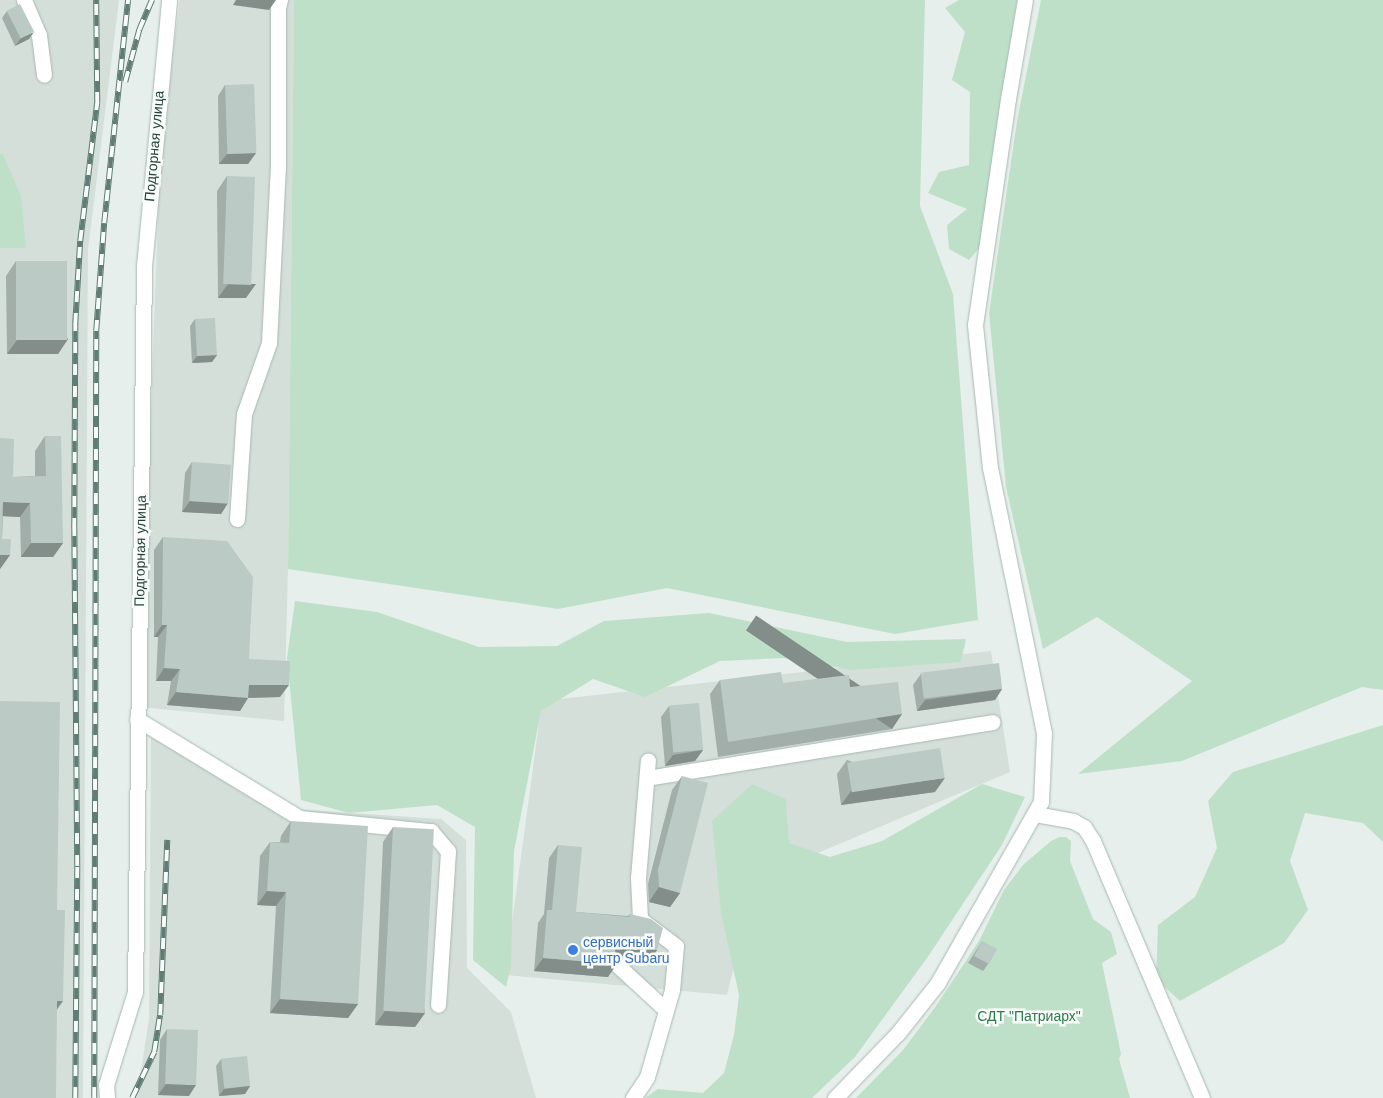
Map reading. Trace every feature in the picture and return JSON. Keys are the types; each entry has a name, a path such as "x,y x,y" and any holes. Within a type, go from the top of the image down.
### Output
{"street":[{"path":"24,0 39,35 44,76"},
{"name":"Подгорная улица","path":"107,1098 106,1085 135,992 144,266 168,0"},
{"path":"237,519 244,414 269,343 278,168 278,8 280,0"},
{"path":"835,1098 898,1033 936,984 1036,814 1041,802 1044,774 1044,733 990,468 975,325 1008,99 1025,0"},
{"path":"137,719 300,818 431,831 448,851 438,1004"},
{"path":"647,778 992,722"},
{"path":"634,1098 647,1077 672,990 676,946 640,919 638,878 648,760"},
{"path":"1036,814 1072,821 1084,827 1093,841 1202,1098"},
{"path":"615,963 666,1010"}],"shaded area":[{"path":"0,0 119,0 88,250 83,1098 0,1098"},
{"path":"180,0 294,0 288,569 284,721 140,707 161,136"},
{"path":"991,651 1010,772 756,879 727,995 505,975 542,701"},
{"path":"151,737 277,808 441,819 466,840 467,968 511,1012 536,1098 137,1098 149,1018"}],"green space":[{"path":"294,0 925,0 920,206 953,294 978,620 895,634 667,588 558,609 288,569"},
{"path":"959,0 1017,0 981,246 969,260 949,249 947,225 967,209 928,193 939,172 969,165 970,92 952,80 965,32 945,8"},
{"path":"1041,0 1383,0 1383,690 1362,687 1182,761 1078,774 1192,681 1097,617 1043,649 1006,487 989,313 1017,121"},
{"path":"0,154 3,154 21,196 26,248 0,248"},
{"path":"295,601 377,612 479,647 557,646 604,621 709,613 847,642 966,639 961,662 852,670 784,658 720,661 645,697 593,679 541,711 514,851 511,966 506,987 473,960 475,827 437,805 349,813 301,800 287,658"},
{"path":"1383,725 1383,842 1363,823 1305,813 1290,861 1308,910 1284,943 1180,1001 1156,979 1158,925 1195,897 1217,848 1208,801 1233,772"},
{"path":"752,784 786,799 789,843 830,857 882,841 982,784 1025,797 1002,845 927,958 855,1057 812,1098 645,1098 658,1089 703,1093 724,1073 734,1035 739,995 721,913 712,821"},
{"name":"СДТ \"Патриарх\"","path":"1060,837 1066,837 1071,841 1070,861 1093,919 1111,932 1117,954 1102,963 1121,1054 1119,1059 1130,1098 856,1098 903,1050 936,1006 979,941 1004,890 1023,865 1051,841"}],"building":[{"path":"20,4 34,32 21,38 7,11"},
{"path":"254,84 256,153 227,154 225,85"},
{"path":"227,176 255,177 251,285 223,284"},
{"path":"16,261 67,261 67,340 16,340"},
{"path":"215,318 217,355 197,356 195,319"},
{"path":"45,436 61,436 63,543 31,543 30,503 3,502 2,539 11,539 10,555 0,555 0,438 14,439 13,477 46,476"},
{"path":"192,462 231,465 228,504 189,501"},
{"path":"163,537 227,541 253,577 249,659 290,661 289,685 249,685 248,698 176,692 180,669 164,668 167,625 162,625"},
{"path":"999,663 1002,689 924,698 921,673"},
{"path":"781,672 783,683 849,675 850,687 898,682 902,714 728,742 720,680"},
{"path":"0,701 60,702 57,910 65,910 63,1001 57,1001 56,1098 0,1098"},
{"path":"699,703 703,750 673,752 669,706"},
{"path":"940,748 945,778 852,792 847,763"},
{"path":"682,776 708,783 680,893 659,887 658,870"},
{"path":"291,821 368,826 358,1004 280,999 286,892 267,891 270,842 289,843"},
{"path":"393,827 434,829 424,1013 383,1011"},
{"path":"558,845 582,847 576,912 629,917 630,914 651,919 663,928 657,950 619,939 615,949 617,964 543,958 547,910 552,910"},
{"path":"982,941 997,949 989,964 974,956"},
{"path":"167,1029 198,1030 196,1085 165,1084"},
{"path":"247,1056 250,1086 224,1089 221,1059"}],"railway":[{"path":"75,1098 77,866 74,529 75,324 80,241 97,103 96,0"},
{"path":"94,1098 96,331 104,223 128,0"},
{"path":"125,82 139,30 152,0"},
{"path":"132,1098 154,1052 160,1015 167,840"}],"place":[{"name":"сервисный центр Subaru","path":"573,950"}]}
